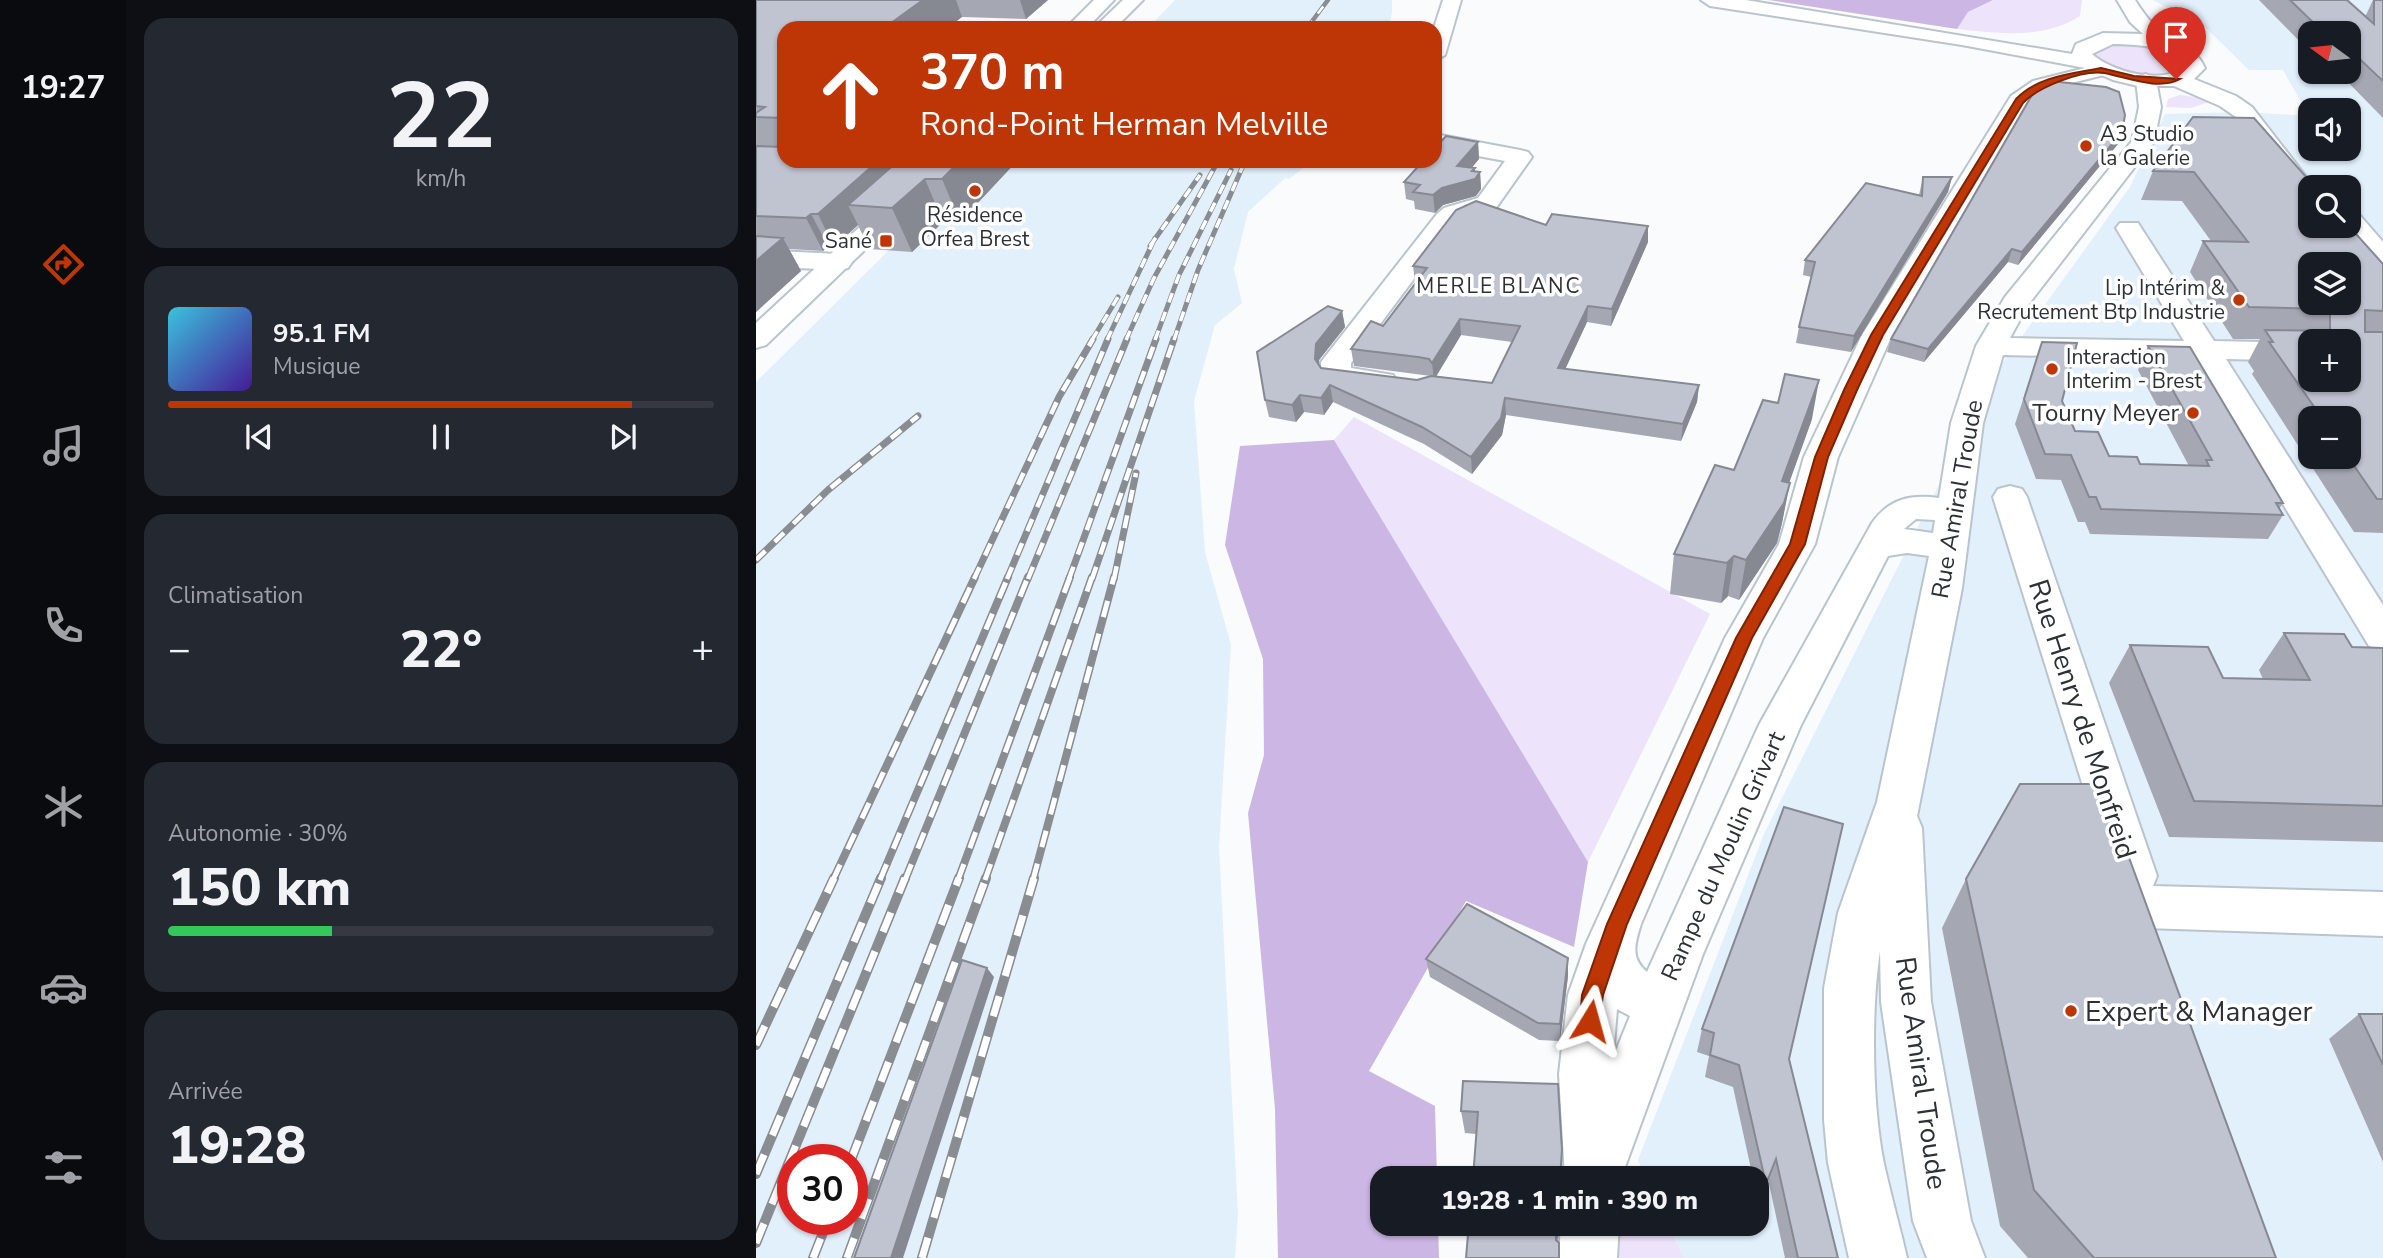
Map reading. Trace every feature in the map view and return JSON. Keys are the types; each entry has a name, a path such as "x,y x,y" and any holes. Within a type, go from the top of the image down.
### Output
{"street":[{"path":"1083,21 1105,0"},
{"path":"1111,21 1133,0"},
{"path":"1135,21 1157,0"},
{"path":"1442,32 1452,0"},
{"path":"1710,0 1962,39 2095,54 2146,80 2176,79 2186,76 2196,68"},
{"path":"2095,54 2114,7 2137,18 2165,45"},
{"path":"1592,1166 1585,1074 1593,995 1610,944 1744,638 1797,544 1821,457 1877,335 2019,101 2040,85 2127,38 2165,45 2186,54 2196,68 2255,103 2314,175"},
{"path":"2176,79 2228,101 2244,112 2298,183"},
{"name":"Rue Amiral Troude","path":"1878,1258 1856,1163 1851,1120 1849,988 1862,913 1899,802 1968,423 1991,346 2015,303 2143,142 2150,107 2146,80"},
{"path":"1405,383 1336,376 1336,362 1446,219 1453,213 1487,202 1520,157 1442,142"},
{"path":"756,339 839,262 932,168"},
{"path":"2129,228 2383,636"},
{"path":"2361,232 2383,258"},
{"path":"2344,238 2383,283"},
{"path":"756,258 839,262"},
{"path":"1991,346 2298,352"},
{"name":"Rue Henry de Monfreid","path":"2010,497 2163,959"},
{"name":"Rampe du Moulin Grivart","path":"1598,1166 1659,1004 1780,725 1876,545 1907,541 1950,529"},
{"name":"Rue Amiral Troude","path":"1899,802 1906,1002 1942,1221 1956,1258"},
{"path":"2144,907 2383,915"},
{"path":"1610,944 1612,965 1617,978 1634,992 1659,1004"},
{"path":"1588,1258 1589,1236"}],"shaded area":[{"path":"1175,0 1392,0 1390,21 1155,21"},
{"path":"1768,0 1993,0 1968,12 1957,29"},
{"path":"1993,0 2082,0 2080,16 2051,29 2020,33 1957,29 1968,12"},
{"path":"2153,0 2383,0 2383,1258 1684,1258 1674,1236 1769,1236 1769,1166 1641,1166 1638,1160 1764,834 1994,375 2130,187 2165,114 2244,112 2298,115 2298,161 2361,161 2361,98 2299,98 2283,70 2249,70 2207,29"},
{"path":"2171,17 2193,30 2196,36 2168,33 2151,24"},
{"path":"2116,43 2162,49 2176,58 2180,65 2172,71 2148,75 2110,67 2094,54 2096,49"},
{"path":"2180,95 2215,100 2191,108 2166,107 2168,99"},
{"path":"972,168 1303,168 1289,179 1285,178 1248,212 1234,269 1242,303 1215,325 1194,401 1205,552 1231,645 1219,847 1238,1215 1235,1258 756,1258 756,382"},
{"path":"1354,417 1710,614 1588,862 1334,440"},
{"path":"1334,440 1588,862 1574,947 1466,901 1369,1071 1435,1106 1437,1166 1370,1166 1370,1236 1438,1236 1439,1258 1278,1258 1275,1109 1248,813 1264,755 1263,659 1225,545 1240,446"},
{"path":"1610,1236 1674,1236 1684,1258 1609,1258"}],"building":[{"path":"756,0 923,0 894,21 777,21 777,118 756,117 756,113 765,107 756,106"},
{"path":"2290,0 2347,0 2374,24 2374,0 2383,0 2383,81 2361,60 2361,21 2312,21"},
{"path":"2050,81 2106,87 2119,92 2125,115 2122,132 2022,252 2012,249 1928,349 1891,339 2032,95"},
{"path":"2193,117 2254,118 2304,175 2298,175 2298,238 2360,238 2383,264 2383,311 2365,310 2365,332 2383,332 2383,499 2377,499 2356,469 2361,469 2361,406 2314,406 2304,392 2361,392 2361,329 2330,329 2330,315 2361,315 2361,252 2298,252 2298,308 2249,307 2203,241 2248,242 2194,172 2153,171"},
{"path":"1446,136 1478,142 1457,166 1475,168 1472,171 1480,172 1475,179 1442,188 1433,195 1413,192 1420,185 1404,182 1417,168 1442,168 1442,140"},
{"path":"756,146 777,147 777,168 870,168 818,214 811,214 806,218 756,216"},
{"path":"890,168 953,168 942,179 925,179 892,208 848,205"},
{"path":"1923,177 1952,177 1854,336 1799,327 1815,262 1805,260 1866,183 1922,196"},
{"path":"1476,201 1546,225 1552,214 1648,226 1612,309 1588,306 1558,368 1699,385 1683,424 1505,398 1501,418 1471,457 1422,427 1330,385 1321,398 1300,395 1292,405 1265,400 1257,352 1328,306 1342,311 1316,344 1315,359 1321,368 1417,380 1431,376 1492,383 1520,326 1460,319 1432,363 1429,359 1418,357 1351,349 1371,321 1383,326 1427,268 1413,266 1456,210"},
{"path":"756,236 783,238 756,261"},
{"path":"2265,330 2298,331 2298,384 2269,342 2273,342"},
{"path":"2042,342 2077,343 2062,401 2075,431 2098,432 2109,456 2137,457 2140,464 2209,466 2206,460 2212,460 2148,346 2190,347 2283,503 2276,503 2283,515 2101,509 2096,497 2089,497 2071,455 2045,454 2024,399"},
{"path":"1785,374 1819,380 1782,481 1790,483 1784,503 1746,560 1734,556 1727,563 1674,554 1715,465 1734,470 1763,400 1778,403"},
{"path":"2284,633 2344,634 2352,647 2383,648 2383,806 2194,801 2130,645 2208,647 2223,678 2310,680"},
{"path":"2020,784 2102,784 2276,1258 2094,1258 2034,1190 1966,879"},
{"path":"1784,807 1843,824 1789,1059 1838,1258 1798,1258 1776,1159 1769,1176 1769,1166 1762,1166 1739,1065 1710,1055 1714,1033 1702,1029"},
{"path":"1467,904 1568,958 1560,1024 1538,1023 1426,959"},
{"path":"962,960 987,968 891,1258 854,1258 862,1235 868,1235 868,1219"},
{"path":"2359,1014 2383,1014 2383,1065"},
{"path":"1463,1081 1558,1084 1561,1166 1474,1166 1478,1112 1461,1111"},
{"path":"1468,1236 1556,1236 1559,1243 1559,1258 1466,1258"}],"railway":[{"path":"1312,21 1328,0"},
{"path":"1126,340 1154,278 1214,168"},
{"path":"1174,340 1198,270 1242,168"},
{"path":"1155,340 1179,275 1231,170"},
{"path":"1154,241 1200,175"},
{"path":"1107,340 1154,241"},
{"path":"1150,246 1154,241"},
{"path":"1092,340 1118,297"},
{"path":"974,579 1059,397 1093,339"},
{"path":"1007,579 1108,339"},
{"path":"1028,579 1127,339"},
{"path":"1069,579 1156,339"},
{"path":"1092,579 1174,339"},
{"path":"756,560 828,490 918,416"},
{"path":"1114,579 1136,473"},
{"path":"833,880 975,577"},
{"path":"880,880 1008,577"},
{"path":"905,880 1028,577"},
{"path":"958,880 1070,577"},
{"path":"985,880 1092,577"},
{"path":"1033,880 1114,577"},
{"path":"756,1045 834,878"},
{"path":"756,1174 881,878"},
{"path":"756,1243 905,878"},
{"path":"857,1144 959,878"},
{"path":"847,1258 986,878"},
{"path":"922,1258 1034,878"},
{"path":"813,1258 822,1235"}],"place":[{"name":"A3 Studio la Galerie","path":"2086,146"},
{"name":"Résidence Orfea Brest","path":"975,191"},
{"name":"Sané","path":"886,241"},
{"name":"Lip Intérim & Recrutement Btp Industrie","path":"2239,300"},
{"name":"Interaction Interim - Brest","path":"2052,369"},
{"name":"Tourny Meyer","path":"2193,413"},
{"name":"Expert & Manager","path":"2071,1011"}],"district":[{"name":"MERLE BLANC","path":"1499,286"}],"route":[{"path":"1590,1021 1593,995 1617,924 1744,638 1797,544 1821,457 1877,335 1952,208 2019,101 2029,90 2052,80 2101,70 2134,79 2176,79"}]}
